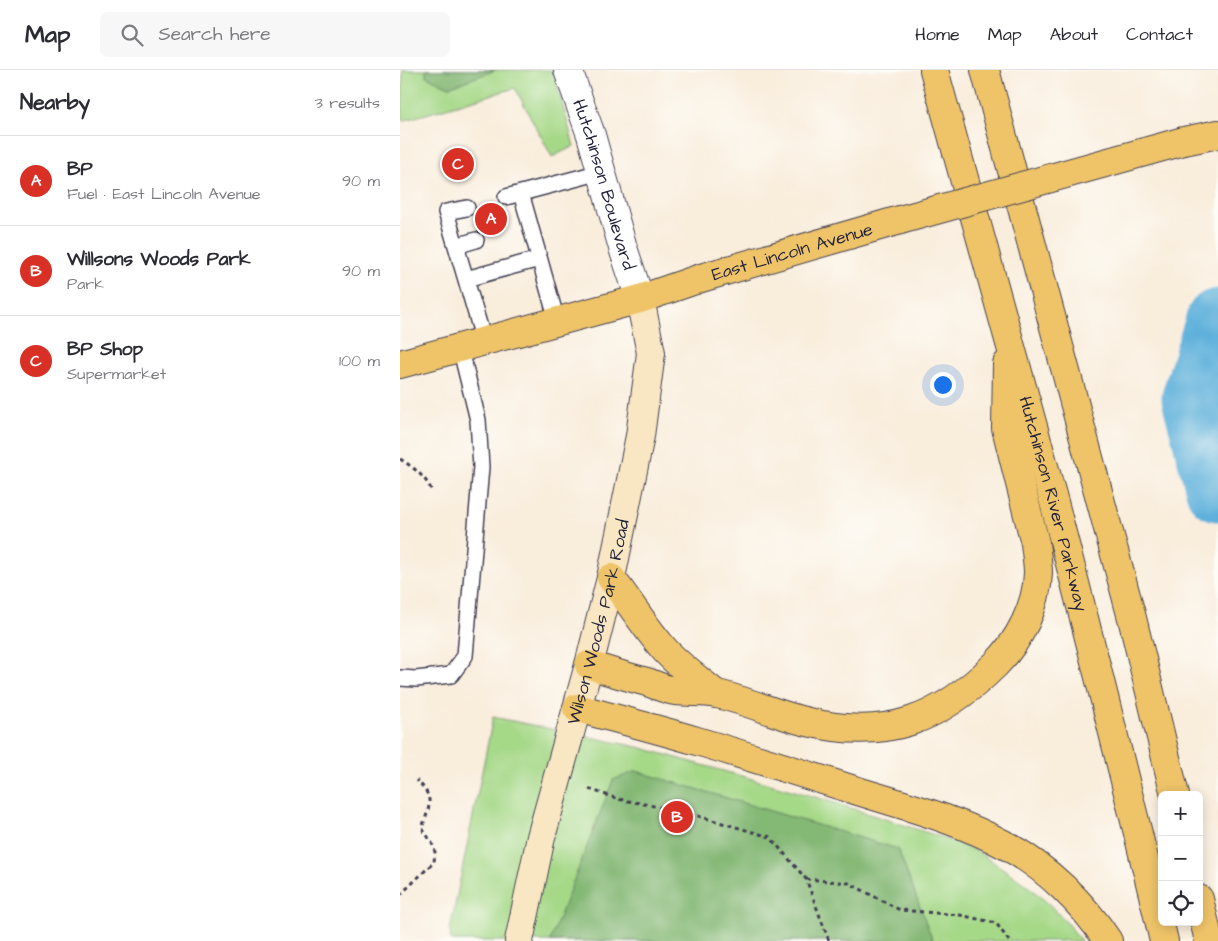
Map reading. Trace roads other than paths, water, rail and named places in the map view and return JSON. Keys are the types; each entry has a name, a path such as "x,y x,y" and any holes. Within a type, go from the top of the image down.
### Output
{"main road":[{"name":"Hutchinson River Parkway","path":"934,70 1101,680 1164,941"},
{"path":"985,70 1132,618 1174,791"},
{"name":"East Lincoln Avenue","path":"400,364 640,299 701,278 900,220 1184,141 1218,134"},
{"path":"589,665 674,691 716,694 806,722 836,728 866,730 904,723 934,712 971,688 1002,658 1016,639 1025,622 1037,587 1038,560 1035,543 1006,428 1007,331"},
{"path":"611,578 648,630 665,650 684,669 716,694"},
{"path":"577,708 695,740 941,816 1008,846 1030,860 1056,882 1087,913 1108,941"},
{"path":"1203,916 1209,941"}],"street":[{"name":"Hutchinson Boulevard","path":"568,70 591,135 623,248 640,299"},
{"name":"Wilson Woods Park Road","path":"519,941 541,837 611,578 640,436 651,353 640,299"}],"lane":[{"path":"506,197 601,172"},
{"path":"521,193 523,229 539,259 557,321"},
{"path":"400,678 416,679 451,675 465,656 481,467 466,279 446,212 467,208"},
{"path":"456,246 476,240"},
{"path":"466,279 539,259"}],"waterway":[{"path":"1218,321 1194,398 1218,489"}],"place":[{"name":"BP Shop","path":"458,164"},
{"name":"BP","path":"491,219"},
{"name":"Willsons Woods Park","path":"677,817"}]}
